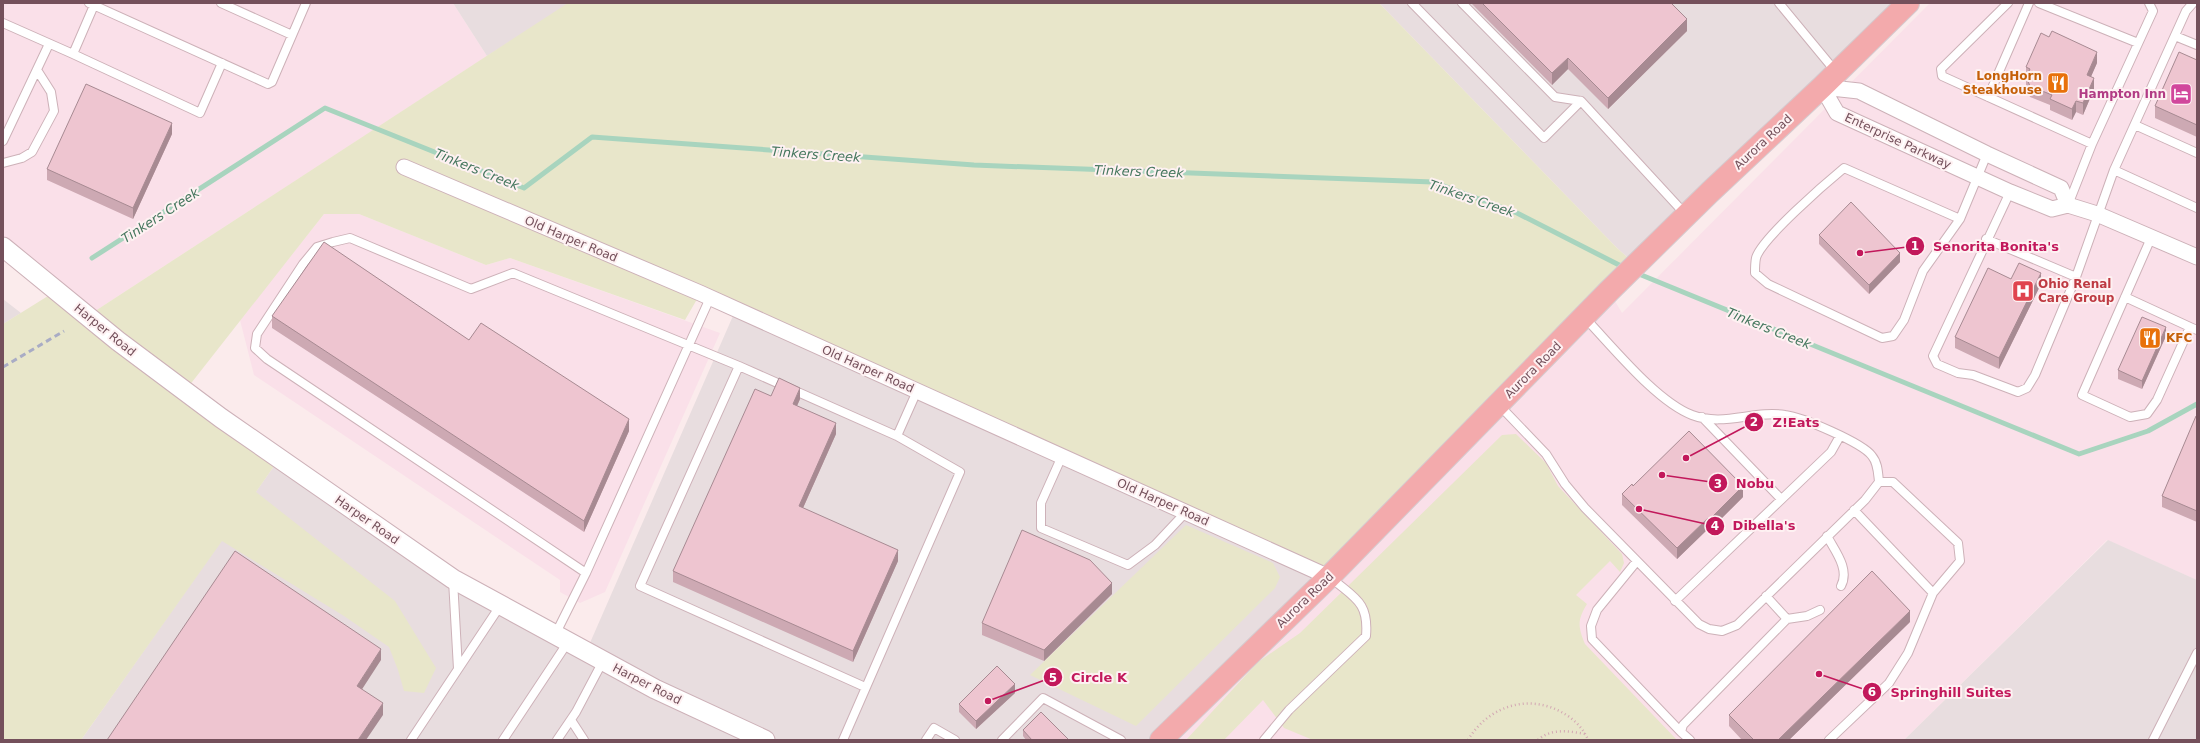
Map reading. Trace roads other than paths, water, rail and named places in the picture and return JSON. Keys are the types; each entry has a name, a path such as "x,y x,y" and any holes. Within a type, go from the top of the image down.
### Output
{"main road":[{"name":"Aurora Road","path":"1161,740 1330,577 1585,318 1609,291 1908,3"}],"street":[{"path":"1829,80 1859,91 1987,154 2061,188 2068,205"},
{"name":"Enterprise Parkway","path":"1829,80 1837,113 2010,192 2052,209 2068,205 2097,214 2197,257"},
{"name":"Old Harper Road","path":"404,167 710,298 1330,577"},
{"name":"Harper Road","path":"3,247 118,341 221,418 453,579 500,606 655,689 765,740"}],"lane":[{"path":"221,3 292,36"},
{"path":"73,54 92,4 268,84 272,82 306,3"},
{"path":"1412,3 1544,138 1581,101"},
{"path":"1462,3 1555,97 1581,101 1687,215"},
{"path":"1779,3 1829,80"},
{"path":"2008,3 1941,69 1942,76 2092,144"},
{"path":"1988,97 2029,3"},
{"path":"2039,3 2138,43"},
{"path":"2068,205 2092,144 2153,11 2149,3"},
{"path":"2010,192 1986,238 1933,356 1937,364 1958,373 1973,375 2012,390 2022,391 2035,375 2076,277 2097,214 2114,170 2186,11 2193,3"},
{"path":"3,23 200,113 222,63"},
{"path":"2175,36 2197,45"},
{"path":"3,141 50,44"},
{"path":"3,163 22,158 32,152 54,111 51,92 37,70"},
{"path":"2135,125 2197,153"},
{"path":"1960,219 1844,168 1822,186 1766,242 1756,257 1755,273 1768,284 1875,335 1882,338 1893,336 1904,320 1923,271 1960,219 1987,154"},
{"path":"2114,170 2197,208"},
{"path":"586,573 267,359 255,348 257,334 302,264 317,247 350,238 471,289 513,273 739,366 897,436 960,472 843,740"},
{"path":"1986,238 2076,277"},
{"path":"2125,297 2194,328 2157,400 2147,414 2130,417 2082,395 2125,297 2151,238"},
{"path":"503,740 562,639 586,573 710,298"},
{"path":"1585,318 1651,386 1678,409 1714,420 1763,414 1785,415 1804,420 1840,436 1872,455 1877,466 1879,482"},
{"path":"739,366 640,586 865,687"},
{"path":"897,436 917,391"},
{"path":"1499,405 1546,454 1565,484 1585,508 1636,562 1699,624 1709,629 1722,630 1737,625 1854,510 1879,482 1893,482 1958,543 1960,561 1933,593 1908,653 1889,683 1830,740"},
{"path":"1702,417 1781,499"},
{"path":"1676,601 1831,452 1840,436"},
{"path":"1062,456 1041,503 1041,528 1063,539 1128,565 1155,545 1186,512"},
{"path":"1854,510 1933,593"},
{"path":"1827,536 1844,567 1844,581 1841,586"},
{"path":"1636,562 1598,610 1591,626 1592,639 1690,740"},
{"path":"1264,740 1289,710 1366,636 1368,619 1363,606 1330,577"},
{"path":"453,579 458,669"},
{"path":"1766,596 1787,619"},
{"path":"411,740 500,606"},
{"path":"1681,732 1683,724 1787,619 1807,616 1820,610"},
{"path":"2153,740 2197,653"},
{"path":"557,740 571,720 603,661"},
{"path":"1002,740 1043,698 1121,740"},
{"path":"571,720 584,740"},
{"path":"926,740 934,728 954,740"}],"waterway":[{"name":"Tinkers Creek","path":"92,258 325,108 524,188 592,137 974,165 1433,182 1517,213 1625,268"},
{"name":"Tinkers Creek","path":"1634,272 2079,454 2148,431 2197,404"}],"railway":[{"path":"3,367 64,331"}],"place":[{"name":"LongHorn Steakhouse","path":"2058,83"},
{"name":"Hampton Inn","path":"2181,94"},
{"name":"Senorita Bonita's","path":"1860,253"},
{"name":"Ohio Renal Care Group","path":"2023,291"},
{"name":"KFC","path":"2150,338"},
{"name":"Z!Eats","path":"1686,458"},
{"name":"Nobu","path":"1662,475"},
{"name":"Dibella's","path":"1639,509"},
{"name":"Springhill Suites","path":"1819,674"},
{"name":"Circle K","path":"988,701"}]}
